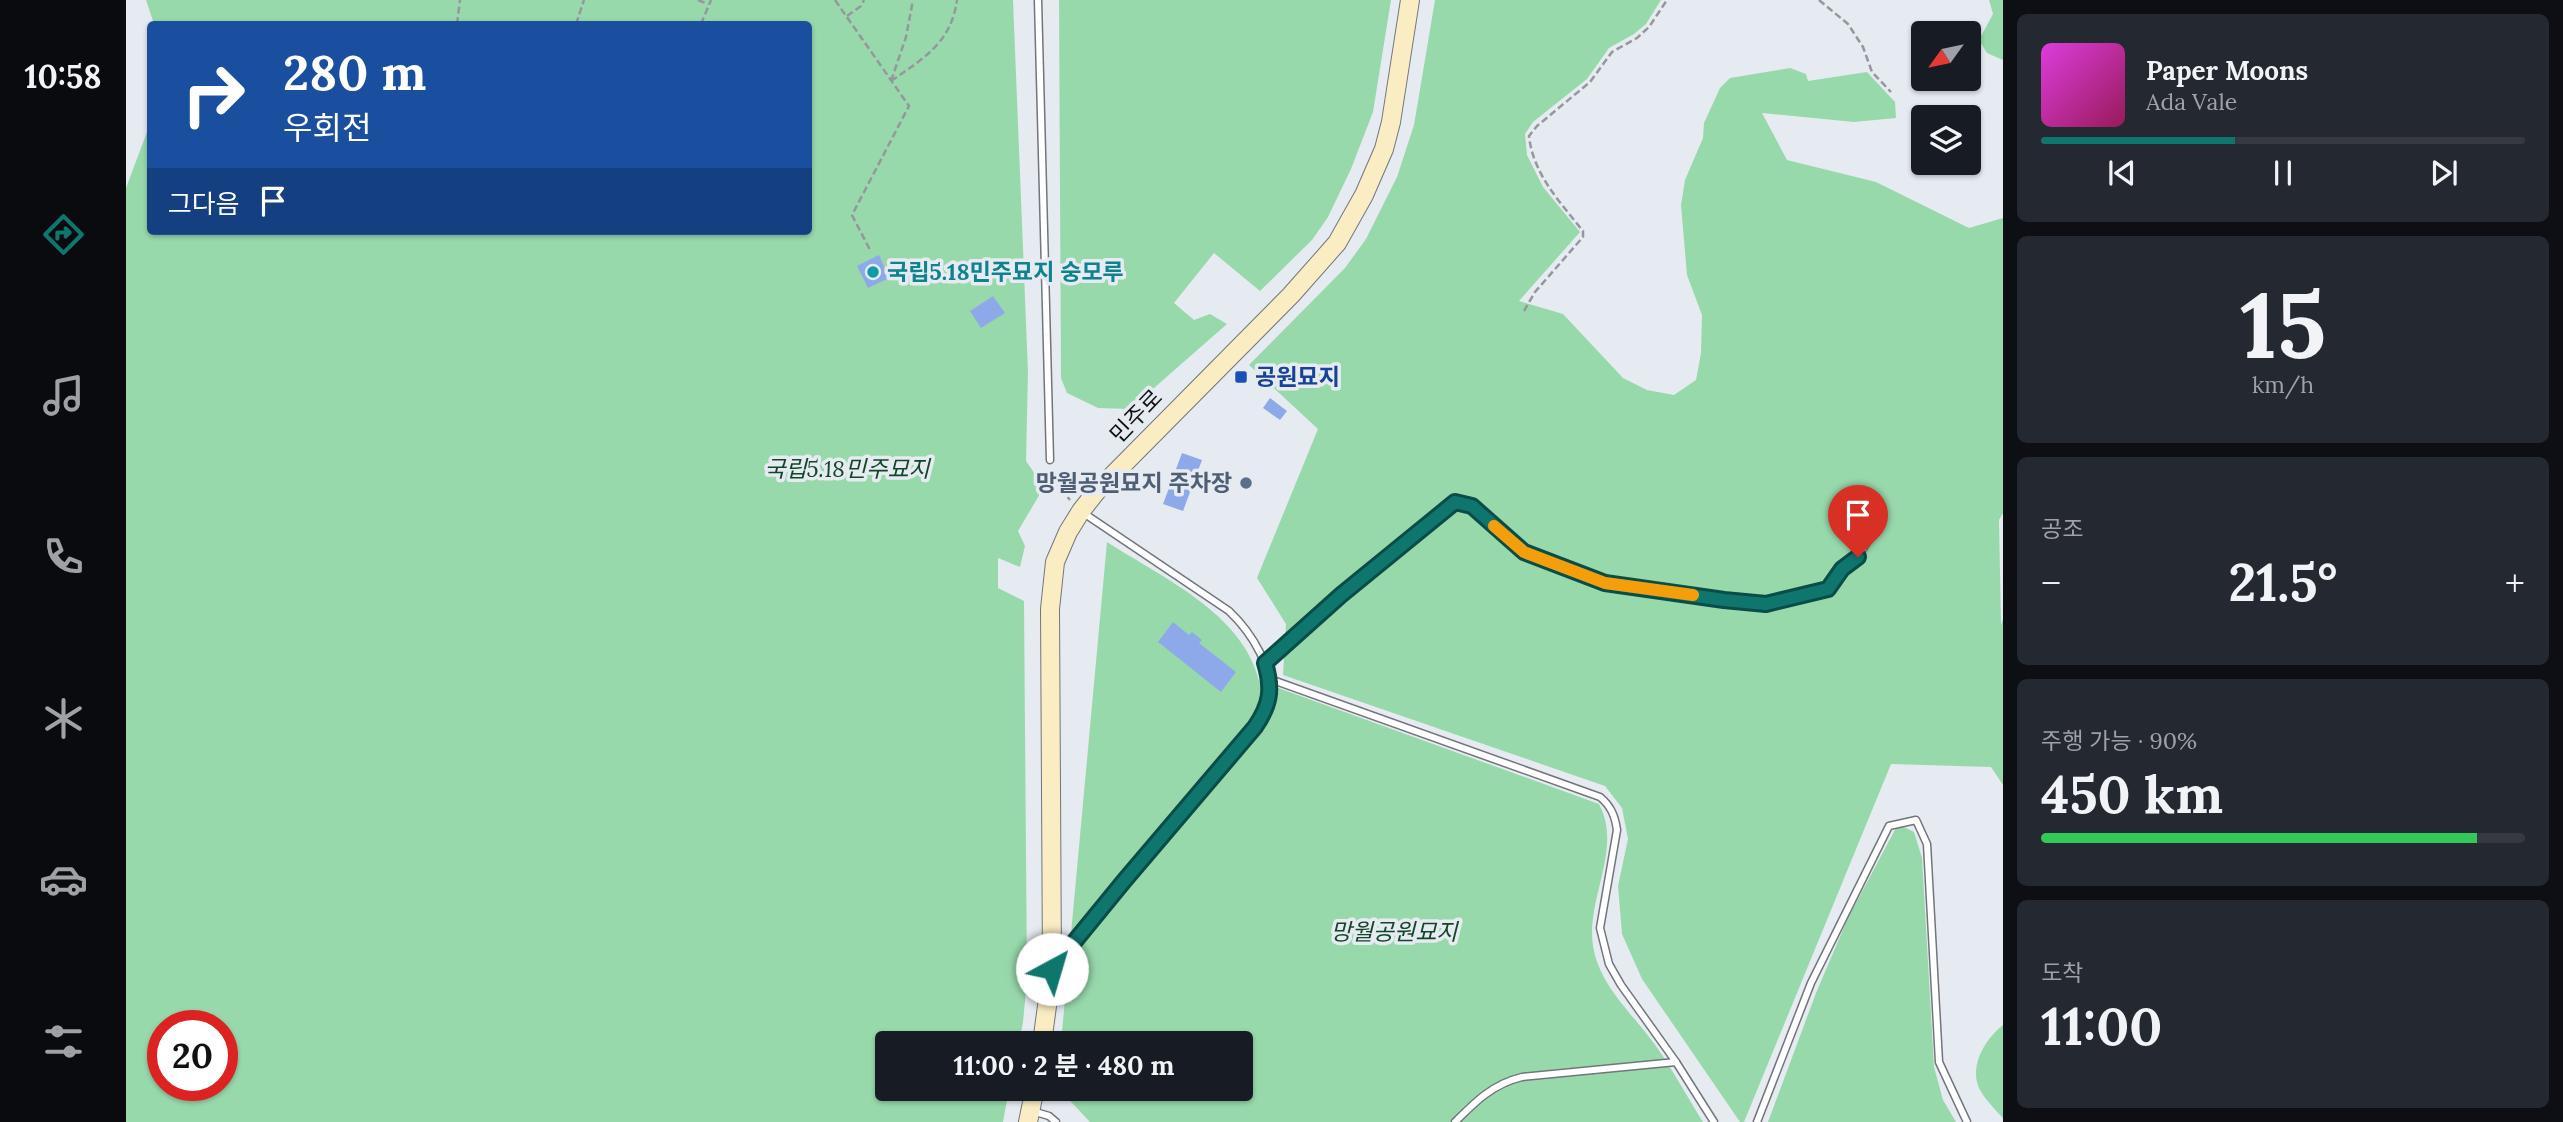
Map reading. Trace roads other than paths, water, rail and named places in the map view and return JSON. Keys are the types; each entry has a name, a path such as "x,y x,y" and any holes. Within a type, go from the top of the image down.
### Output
{"main road":[{"name":"민주로","path":"1044,1031 1052,969 1050,609 1055,562 1081,511 1143,444 1291,295 1336,243 1364,195 1384,149 1391,122 1410,0"}],"lane":[{"path":"1038,0 1050,460"},
{"path":"1265,663 1341,595 1455,502 1472,506 1524,552 1605,583 1766,604 1828,589 1842,569 1858,557 1871,536"},
{"path":"1052,969 1255,727 1269,702 1269,679 1265,663 1241,622 1229,611 1081,511"},
{"path":"1269,679 1605,801 1616,820 1617,830 1601,910 1602,941 1609,964 1714,1122"},
{"path":"1757,1122 1811,983 1889,826 1916,820 1927,844 1939,1062 1967,1122"},
{"path":"1455,1122 1486,1092 1507,1080 1676,1062"},
{"path":"1029,1116 1049,1116 1056,1122"}],"place":[{"name":"국립5.18민주묘지 숭모루","path":"873,272"},
{"name":"공원묘지","path":"1241,377"},
{"name":"망월공원묘지 주차장","path":"1246,483"}],"park label":[{"name":"국립5.18민주묘지","path":"847,469"},
{"name":"망월공원묘지","path":"1394,932"}]}
